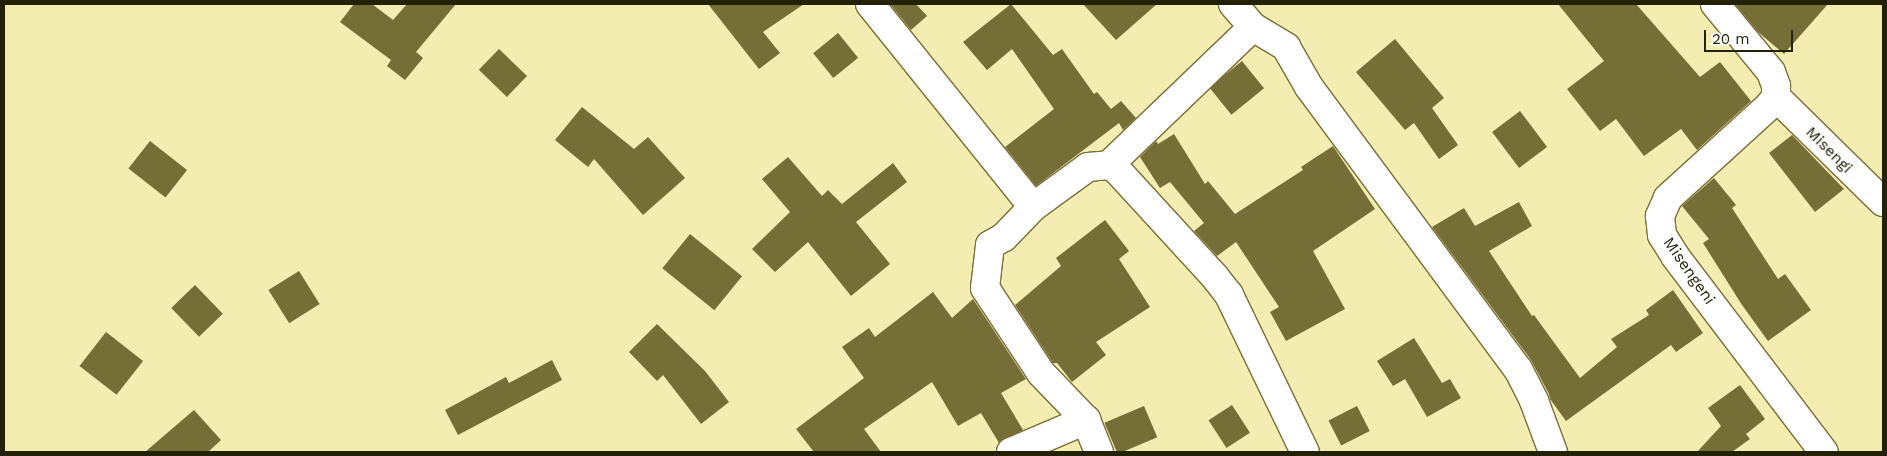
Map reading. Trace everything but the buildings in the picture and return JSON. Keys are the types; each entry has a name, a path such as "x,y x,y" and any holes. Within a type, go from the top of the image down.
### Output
{"street":[{"path":"870,4 1033,206"},
{"path":"1234,4 1253,27 1286,47 1309,87 1518,369 1534,400 1553,452"},
{"path":"1715,4 1771,72 1776,86 1776,97"},
{"path":"1100,452 1086,420 1041,373 985,288 990,245 1004,237 1033,206 1088,167 1108,165 1253,27"},
{"name":"Misengi","path":"1776,97 1883,202"},
{"name":"Misengeni","path":"1776,97 1769,106 1668,198 1660,216 1662,235 1675,256 1824,452"},
{"path":"1108,165 1124,177 1229,295 1305,452"},
{"path":"1011,452 1086,420"}]}
